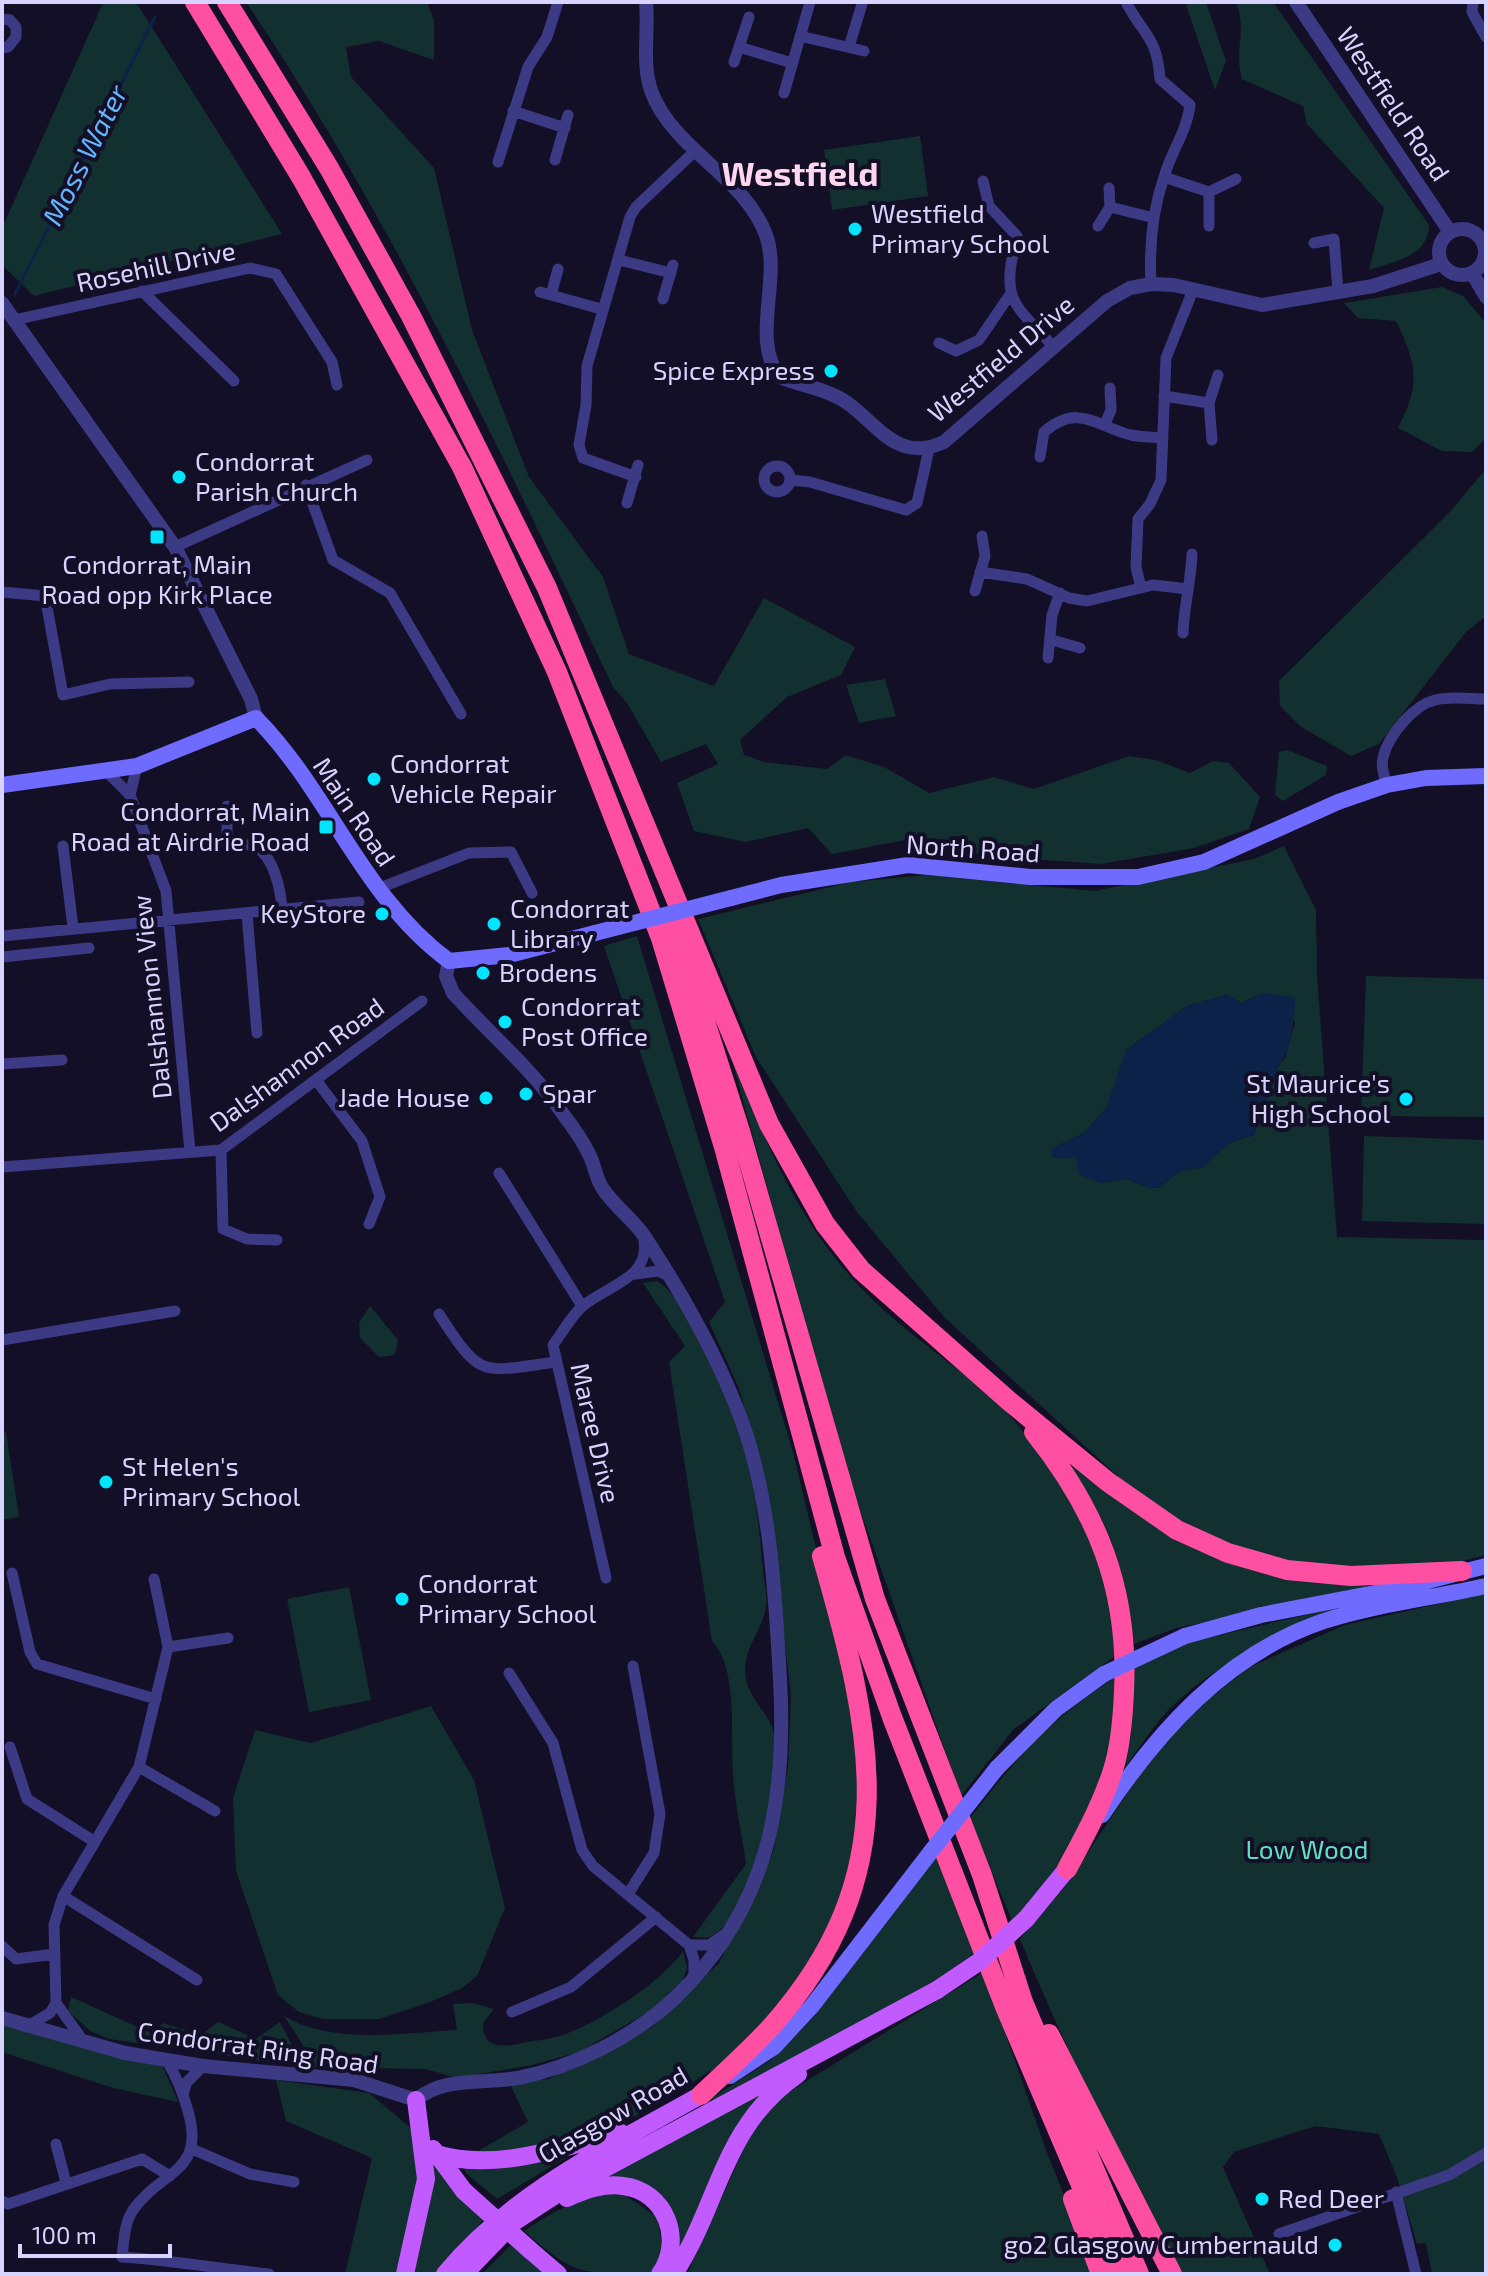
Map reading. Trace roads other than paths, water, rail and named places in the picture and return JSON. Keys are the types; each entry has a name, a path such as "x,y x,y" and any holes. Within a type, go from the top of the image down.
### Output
{"highway":[{"path":"195,2 301,177 462,467 557,672 661,938 724,1147 835,1557 892,1717 1006,2009 1101,2274"},
{"path":"227,2 329,168 411,316 547,588 769,1124 825,1224 861,1270 1009,1401 1141,1507 1177,1530 1228,1553 1287,1570 1385,1576 1462,1571"},
{"path":"625,777 707,1022 875,1599 982,1875 1070,2078 1172,2274"},
{"path":"701,2095 771,2027 802,1987 828,1945 847,1903 861,1855 868,1806 869,1763 862,1710 810,1516 782,1364"},
{"path":"1009,1401 1059,1464 1093,1521 1115,1577 1126,1657 1124,1709 1114,1767 1091,1825 1067,1869"},
{"path":"982,1875 1023,2002 1139,2274"},
{"path":"1006,2009 1119,2274"}],"main road":[{"path":"2,785 137,766 256,718"},
{"name":"Main Road","path":"256,718 278,740 377,889 410,928 449,961"},
{"name":"North Road","path":"449,961 509,955 781,885 908,865 1030,877 1138,877 1204,862 1338,802 1387,785 1426,778 1486,776"},
{"name":"Glasgow Road","path":"445,2274 491,2224 532,2192 701,2095 774,2047 812,2006 997,1768 1056,1709 1104,1674 1185,1636 1261,1615 1396,1589 1486,1566"},
{"path":"464,2274 514,2222 631,2152 937,1990 980,1961 1026,1919 1067,1869 1157,1738 1240,1663 1322,1622 1486,1586"},
{"path":"674,2274 725,2161 751,2117 789,2081 881,2020"},
{"path":"405,2274 426,2179 416,2100"},
{"path":"436,2154 462,2160 519,2157 644,2127"},
{"path":"421,2129 464,2191 558,2274"},
{"path":"514,2222 589,2189 631,2188 650,2197 667,2218 671,2250 660,2274"}],"street":[{"path":"498,162 528,67 547,37 558,2"},
{"name":"Westfield Drive","path":"646,2 646,71 663,116 755,213 766,234 771,256 767,352 774,370 780,377 846,402 890,439 929,449 944,442 1117,294 1151,284 1262,305 1373,286 1441,264"},
{"path":"784,93 810,2"},
{"name":"Westfield Road","path":"1296,2 1450,232"},
{"path":"1473,2 1472,12 1486,37"},
{"path":"849,47 862,4"},
{"path":"1127,4 1141,30 1156,44 1160,79 1190,105 1188,118 1164,177 1154,218 1149,241 1151,284"},
{"path":"734,62 749,17"},
{"path":"2,19 10,20 16,27 16,37 8,47 2,48"},
{"path":"800,36 864,51"},
{"path":"739,47 792,63"},
{"path":"513,111 565,128"},
{"path":"555,160 568,115"},
{"path":"627,503 637,471 583,458 579,445 586,405 587,366 601,309 636,207 696,150"},
{"path":"1164,177 1209,192 1236,179"},
{"path":"983,181 989,206 1017,236 1008,284 1009,296 1053,346"},
{"path":"1098,226 1110,207 1109,188"},
{"path":"1209,192 1209,226"},
{"path":"1110,207 1154,218"},
{"path":"1464,229 1484,240 1485,256 1472,273 1454,275 1441,264 1439,247 1450,232 1464,229"},
{"path":"1314,243 1334,239 1338,292"},
{"path":"619,260 672,269 663,299"},
{"name":"Rosehill Drive","path":"14,320 250,268 276,274 332,362 337,385"},
{"path":"558,269 546,294 601,309"},
{"path":"1472,273 1486,297"},
{"path":"1141,588 1136,567 1138,519 1150,504 1161,480 1166,358 1193,290"},
{"path":"142,291 234,381"},
{"path":"939,343 956,351 979,340 1009,296"},
{"name":"Main Road","path":"2,303 175,547 251,699 256,718"},
{"path":"1212,440 1209,403 1218,375"},
{"path":"1105,424 1111,410 1110,388"},
{"path":"1164,396 1209,403"},
{"path":"1040,457 1044,432 1071,418 1093,418 1130,435 1163,438"},
{"path":"790,480 906,510 917,503 929,449"},
{"path":"175,547 306,485 367,460"},
{"path":"306,485 333,560 390,593 461,714"},
{"path":"975,591 985,556 982,536"},
{"path":"1183,633 1184,596 1188,589 1192,554"},
{"path":"980,572 1027,579 1087,601 1165,584 1188,589"},
{"path":"2,592 45,596 96,594"},
{"path":"1048,658 1052,615 1060,593"},
{"path":"45,596 63,695 110,684 189,682"},
{"path":"1052,640 1080,648"},
{"path":"1387,785 1382,768 1384,754 1393,737 1418,710 1439,699 1486,699"},
{"path":"130,795 137,766"},
{"name":"Dalshannon View","path":"105,770 130,795 166,891 190,1152"},
{"path":"227,806 227,845 249,845 259,850 277,879 282,910"},
{"path":"63,846 73,928"},
{"path":"377,889 469,853 511,852 532,893"},
{"path":"2,936 359,902"},
{"path":"247,914 257,1033"},
{"path":"2,957 89,948"},
{"path":"416,2100 435,2086 521,2077 606,2046 655,2016 694,1979 732,1931 767,1852 776,1805 782,1744 775,1596 761,1496 743,1423 696,1319 644,1236 604,1190 588,1152 553,1099 453,993 446,976 449,961"},
{"name":"Dalshannon Road","path":"2,1167 221,1150 422,1001"},
{"path":"2,1064 62,1060"},
{"path":"316,1080 362,1141 380,1197 369,1224"},
{"path":"221,1150 223,1229 247,1239 277,1240"},
{"path":"499,1173 582,1306"},
{"path":"634,1274 643,1264 646,1251 644,1236"},
{"path":"634,1274 658,1271 669,1276"},
{"name":"Maree Drive","path":"606,1578 553,1345 582,1306 634,1274"},
{"path":"2,1340 175,1311"},
{"path":"439,1314 470,1360 494,1370 556,1362"},
{"path":"12,1573 30,1652 37,1664 156,1699"},
{"path":"26,2027 50,2013 56,2003 54,1925 63,1896 139,1767 168,1647 154,1579"},
{"path":"168,1647 228,1638"},
{"path":"628,1894 654,1853 660,1814 633,1666"},
{"path":"509,1673 553,1743 582,1850 593,1866 689,1945 694,1960 694,1979"},
{"path":"10,1747 27,1799 95,1842"},
{"path":"139,1767 215,1811"},
{"path":"63,1896 197,1980"},
{"path":"512,2012 571,1987 656,1917"},
{"path":"689,1945 709,1945 732,1931"},
{"path":"2,1946 16,1959 55,1954"},
{"path":"56,2003 85,2044"},
{"name":"Condorrat Ring Road","path":"2,2018 85,2044 167,2061 354,2080 416,2100"},
{"path":"167,2061 183,2094 195,2139 192,2149 170,2176 134,2209 125,2228 122,2257 177,2260 213,2269 269,2274"},
{"path":"183,2094 187,2082 203,2066"},
{"path":"56,2144 66,2183"},
{"path":"192,2149 250,2174 294,2182"},
{"path":"1279,2234 1449,2175 1486,2153"},
{"path":"2,2201 8,2204 142,2159 170,2176"},
{"path":"1396,2192 1416,2274"}],"water":[{"path":"1263,993 1295,997 1295,1004 1287,1050 1254,1135 1229,1143 1203,1167 1180,1171 1159,1188 1126,1179 1101,1183 1080,1175 1075,1158 1052,1158 1051,1149 1084,1133 1107,1107 1126,1050 1187,1006 1227,995 1241,1003"}],"waterway":[{"name":"Moss Water","path":"15,294 155,17"}],"place":[{"name":"Westfield Primary School","path":"855,229"},
{"name":"Spice Express","path":"831,371"},
{"name":"Condorrat Parish Church","path":"179,477"},
{"name":"Condorrat, Main Road opp Kirk Place","path":"157,537"},
{"name":"Condorrat Vehicle Repair","path":"374,779"},
{"name":"Condorrat, Main Road at Airdrie Road","path":"326,827"},
{"name":"KeyStore","path":"382,914"},
{"name":"Condorrat Library","path":"494,924"},
{"name":"Brodens","path":"483,973"},
{"name":"Condorrat Post Office","path":"505,1022"},
{"name":"Spar","path":"526,1094"},
{"name":"Jade House","path":"486,1098"},
{"name":"St Maurice's High School","path":"1406,1099"},
{"name":"St Helen's Primary School","path":"106,1482"},
{"name":"Condorrat Primary School","path":"402,1599"},
{"name":"Red Deer","path":"1262,2199"},
{"name":"go2 Glasgow Cumbernauld","path":"1335,2245"}],"district":[{"name":"Westfield","path":"800,174"}],"park label":[{"name":"Low Wood","path":"1307,1850"}]}
